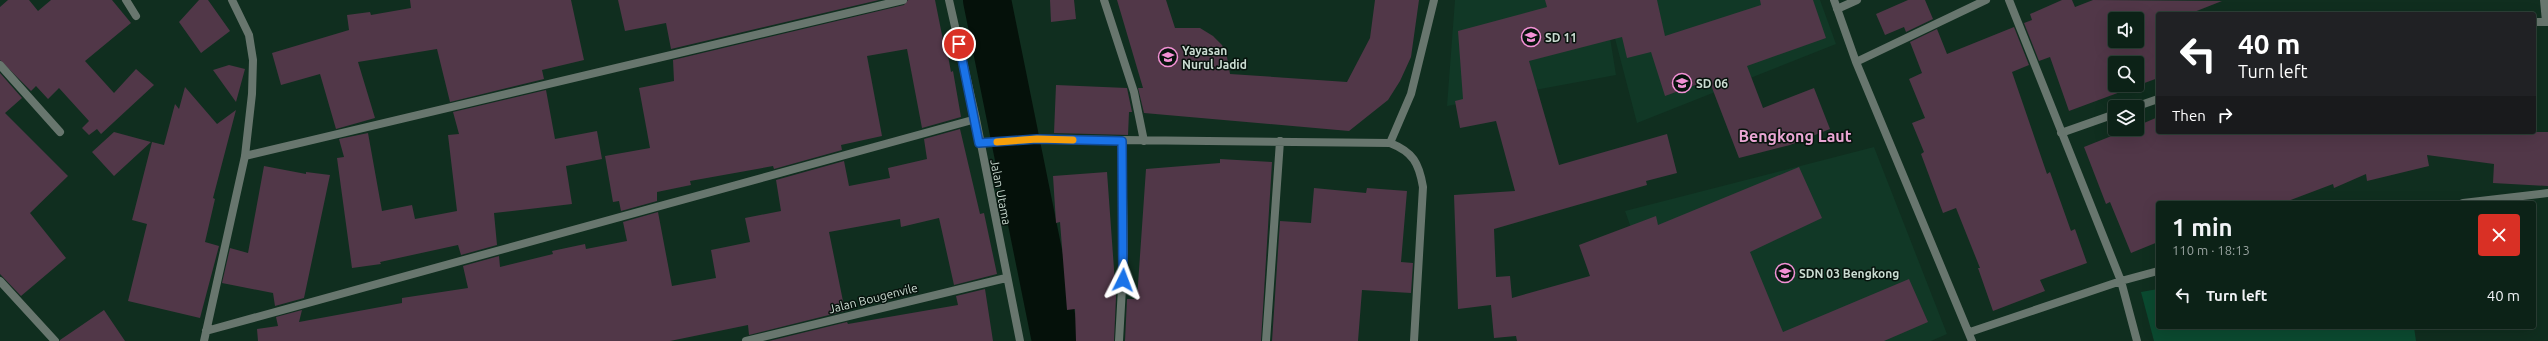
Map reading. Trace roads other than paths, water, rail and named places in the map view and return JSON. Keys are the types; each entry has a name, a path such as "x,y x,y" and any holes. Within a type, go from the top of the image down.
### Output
{"street":[{"path":"126,0 136,16"},
{"path":"204,341 245,156 253,60 249,35 232,0"},
{"path":"245,156 903,0"},
{"name":"Jalan Utama","path":"949,0 976,119 979,143 1020,341"},
{"path":"1104,0 1134,92 1144,141"},
{"path":"1390,143 1411,94 1434,0"},
{"path":"1834,0 1856,62 1970,332 1972,341"},
{"path":"1837,9 1857,0"},
{"path":"1856,62 1986,0"},
{"path":"2009,0 2060,133 2121,281 2137,341"},
{"path":"2536,22 2547,22 2544,0"},
{"path":"0,65 60,132"},
{"path":"2144,104 2156,100"},
{"path":"2060,133 2108,116"},
{"path":"206,330 976,119"},
{"path":"979,143 1037,139 1122,141 1280,141 1390,143 1404,148 1414,156 1420,169 1423,187 1414,341"},
{"path":"1119,341 1124,253 1122,141"},
{"path":"1266,341 1280,141"},
{"path":"2480,201 2548,193"},
{"path":"1970,332 2121,281 2156,272"},
{"name":"Jalan Bougenvile","path":"746,341 1006,278"},
{"path":"0,281 55,341"}],"waterway":[{"path":"987,0 1056,341"}],"place":[{"name":"SD 11","path":"1531,37"},
{"name":"Yayasan Nurul Jadid","path":"1168,57"},
{"name":"SD 06","path":"1682,83"},
{"name":"SDN 03 Bengkong","path":"1785,273"}],"district":[{"name":"Bengkong Laut","path":"1795,136"}]}
